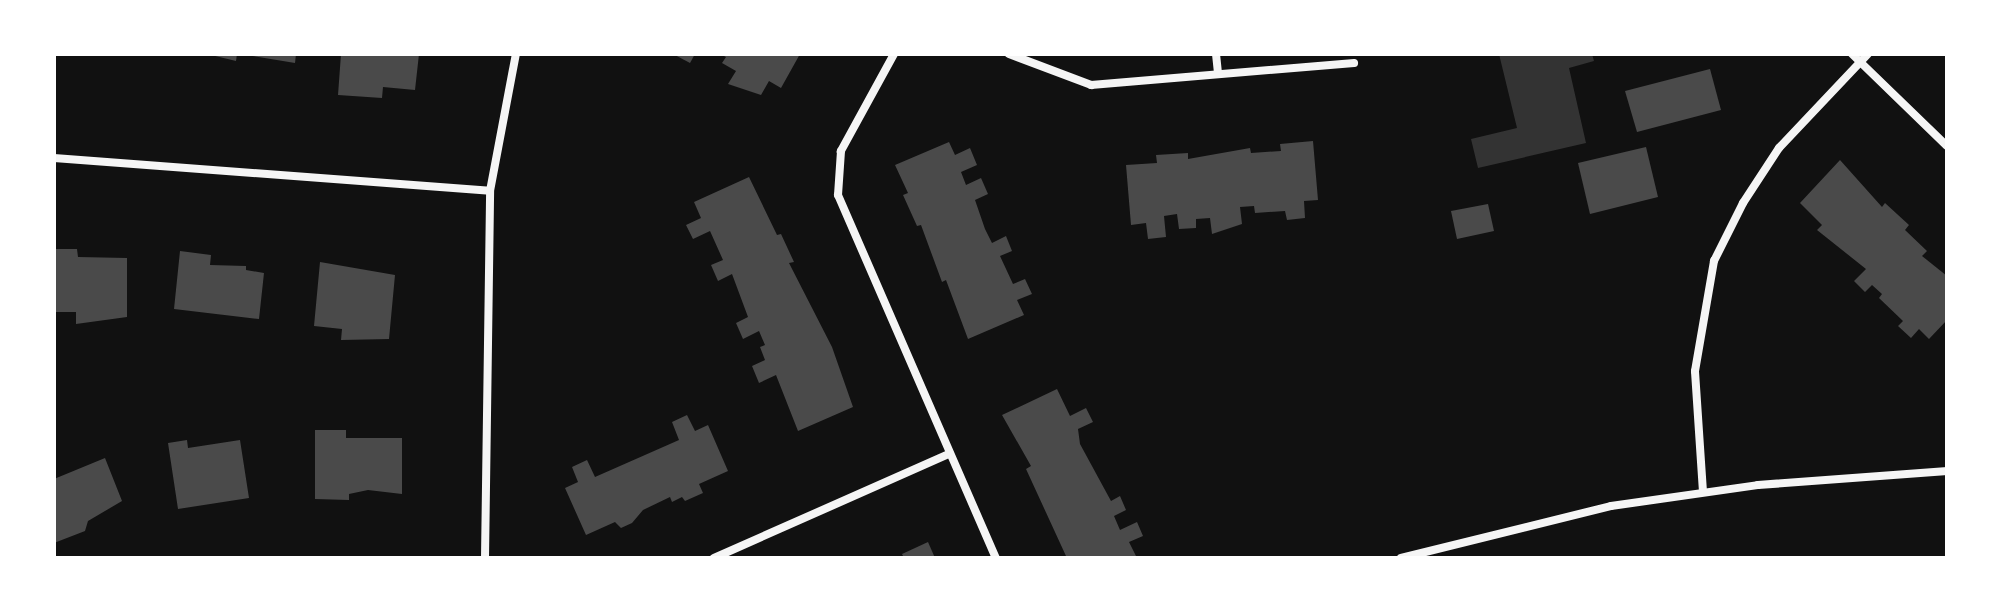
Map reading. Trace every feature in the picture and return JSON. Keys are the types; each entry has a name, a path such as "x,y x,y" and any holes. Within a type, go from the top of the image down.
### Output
{"street":[{"path":"485,558 490,191 516,54"},
{"path":"894,54 841,151 838,195 996,558"},
{"path":"1009,54 1091,85 1354,63"},
{"path":"1216,54 1218,74"},
{"path":"1852,54 1947,146"},
{"path":"1703,492 1696,340 1714,261 1743,203 1779,148 1868,54"},
{"path":"54,158 490,191"},
{"path":"714,558 949,454"},
{"path":"1401,558 1490,533 1703,492 1947,471"}],"shaded area":[{"path":"1499,54 1592,54 1594,61 1569,68 1586,143 1478,168 1471,139 1517,128"}],"building":[{"path":"207,54 237,54 236,61"},
{"path":"240,54 296,54 295,63"},
{"path":"341,54 419,54 415,90 383,87 382,98 338,95"},
{"path":"673,54 695,54 690,63"},
{"path":"720,54 800,54 781,88 769,81 761,95 728,84 736,71 722,63 726,57"},
{"path":"1710,69 1721,110 1637,132 1625,91"},
{"path":"1313,141 1318,200 1304,201 1305,218 1287,220 1285,211 1255,213 1254,206 1240,207 1242,224 1212,234 1210,218 1196,219 1196,228 1179,229 1177,214 1164,216 1166,237 1148,239 1146,223 1131,225 1126,165 1157,163 1156,155 1188,153 1188,159 1250,148 1251,153 1281,151 1280,144"},
{"path":"949,142 955,155 970,148 977,165 961,172 966,185 981,178 988,194 975,200 985,229 992,243 1006,236 1012,251 1000,256 1013,284 1025,279 1032,294 1017,300 1024,315 968,339 946,280 942,282 921,225 917,226 903,195 908,193 895,165"},
{"path":"1646,147 1658,197 1590,214 1578,163"},
{"path":"1840,160 1882,207 1885,203 1909,225 1905,230 1927,251 1922,256 1947,276 1947,320 1929,339 1919,329 1911,338 1898,326 1903,321 1879,298 1882,294 1872,285 1865,292 1854,281 1866,269 1817,230 1822,225 1800,203"},
{"path":"749,177 794,262 789,263 832,347 853,407 798,431 776,375 759,383 752,366 765,360 760,347 765,345 759,331 743,339 736,323 748,317 732,274 718,281 711,265 723,260 710,231 693,239 686,225 701,218 694,202"},
{"path":"1488,204 1494,231 1457,239 1451,211"},
{"path":"54,249 77,249 78,257 127,258 127,317 76,324 76,312 54,312"},
{"path":"180,251 211,255 210,265 246,266 246,270 264,273 259,319 174,309"},
{"path":"320,262 395,275 389,339 341,340 342,329 314,326"},
{"path":"1057,389 1070,416 1086,408 1093,422 1078,429 1080,444 1111,501 1120,496 1126,510 1114,516 1120,530 1137,522 1143,536 1129,542 1136,556 1132,558 1066,556 1026,469 1031,466 1002,415"},
{"path":"687,415 695,431 708,425 728,471 699,484 703,493 685,501 682,497 672,502 670,497 643,510 632,523 621,528 615,522 586,535 565,488 578,482 572,467 587,460 595,477 679,440 672,422"},
{"path":"315,430 346,430 346,438 402,438 402,494 368,490 349,494 349,500 315,499"},
{"path":"187,440 188,448 240,440 249,498 178,509 168,443"},
{"path":"105,458 122,501 88,521 85,531 54,543 54,479"},
{"path":"928,542 935,558 904,558 902,554"}]}
